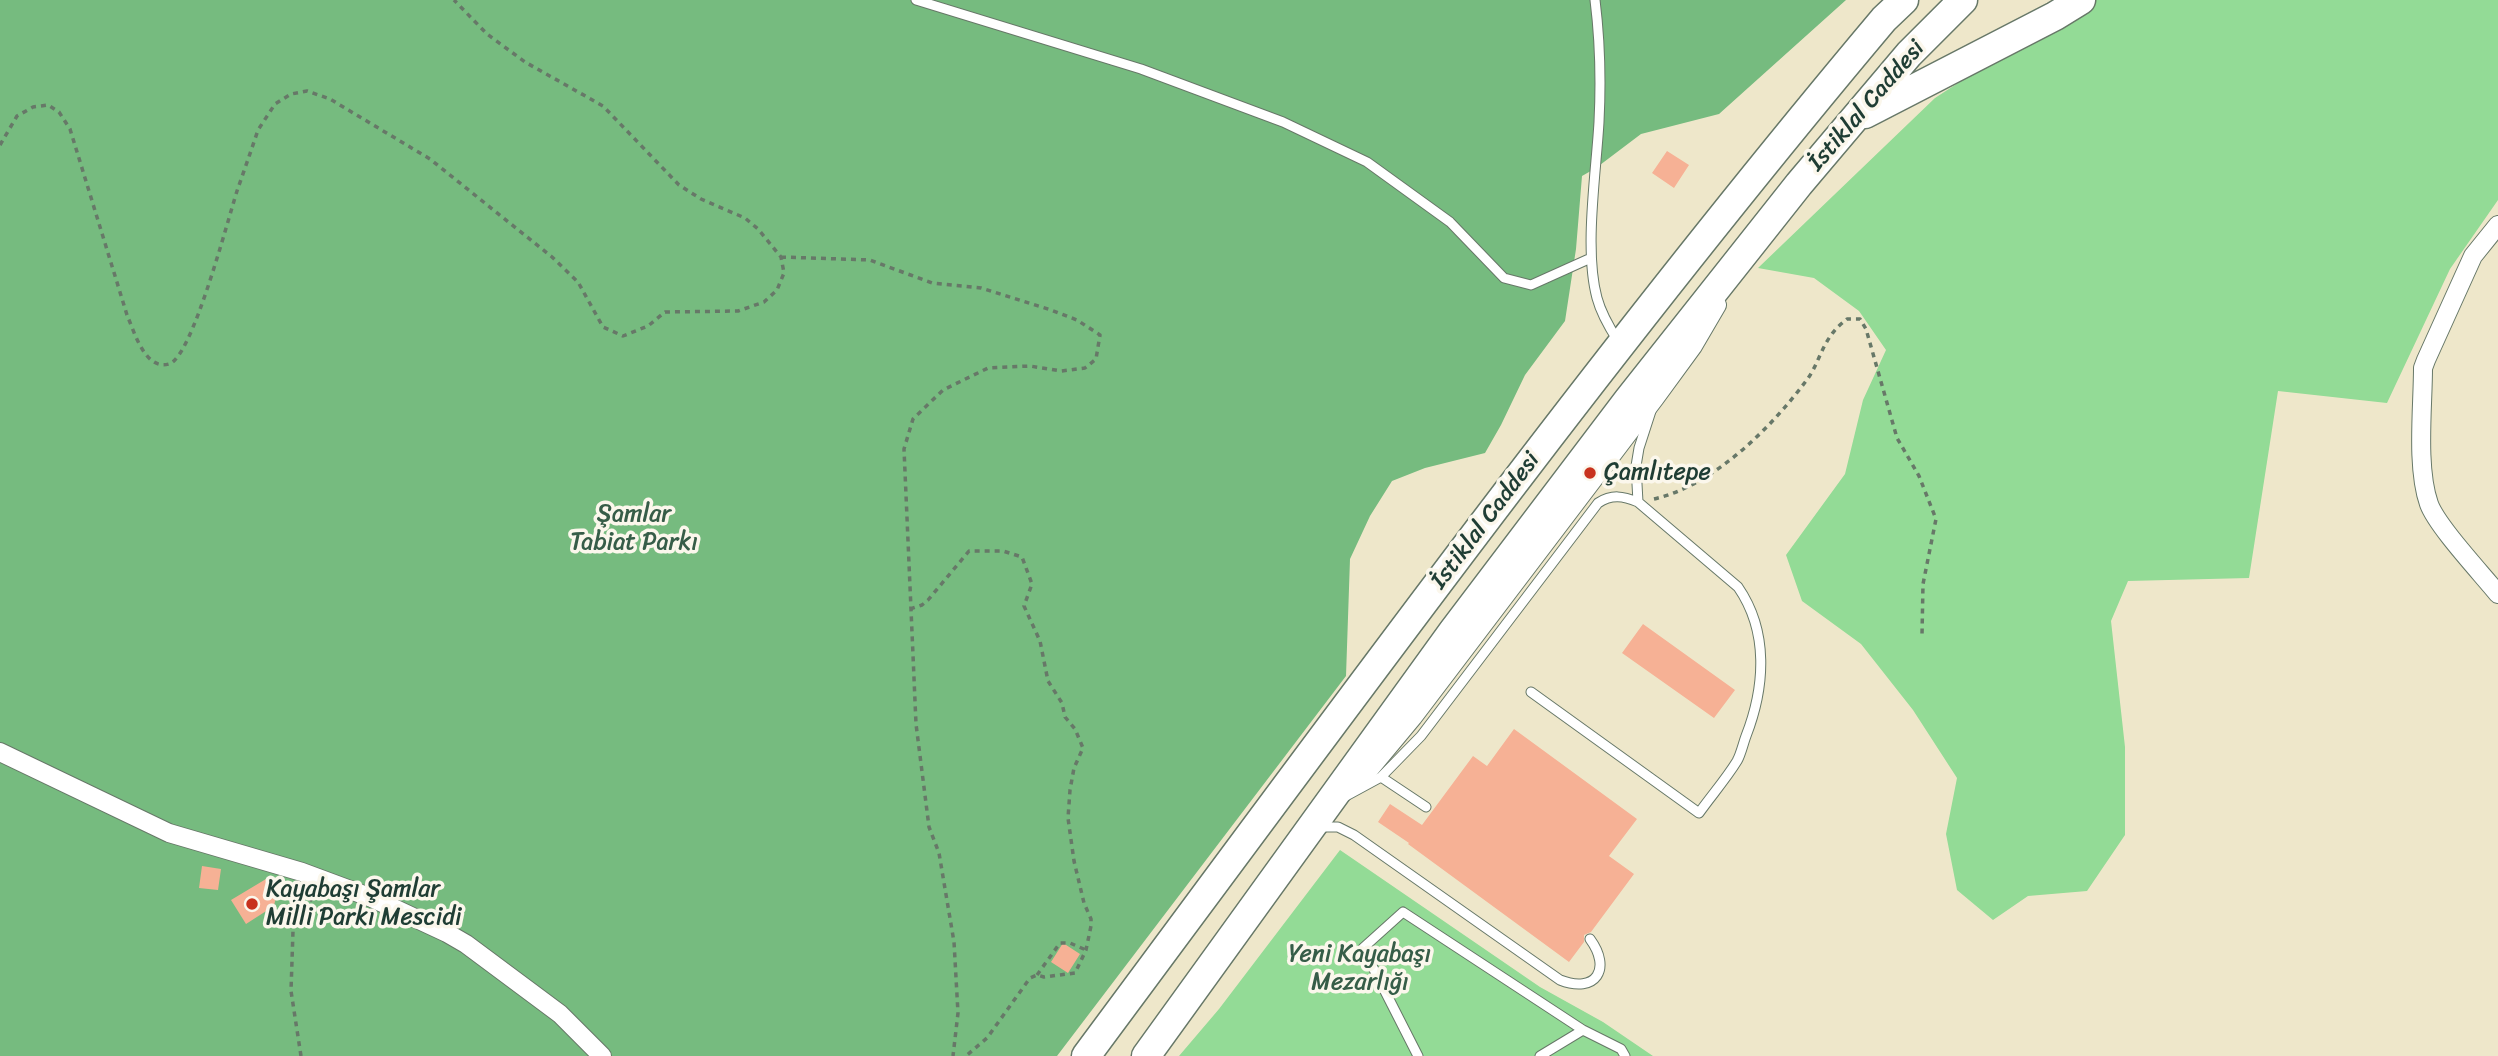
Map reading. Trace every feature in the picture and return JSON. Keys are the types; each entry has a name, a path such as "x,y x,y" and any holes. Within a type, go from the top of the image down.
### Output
{"main road":[{"name":"İstiklal Caddesi","path":"1086,1056 1620,345 1774,150 1884,19 1904,0"},
{"name":"İstiklal Caddesi","path":"1146,1056 1453,631 1629,400 1853,120 1909,54 1963,0"},
{"path":"1853,120 2081,0"}],"street":[{"path":"2498,225 2473,256 2423,368 2423,468 2429,505 2498,594"},
{"path":"1310,829 1346,796 1413,718 1656,398 1693,346 1757,238"},
{"path":"0,752 169,833 372,898 466,944 560,1014 602,1056"}],"lane":[{"path":"916,0 1141,69 1283,121 1367,162 1450,222 1504,278 1531,285 1591,258"},
{"path":"1595,0 1600,118 1591,258 1596,297 1620,345"},
{"path":"1638,502 1636,466 1639,448 1656,398"},
{"path":"1346,796 1381,777 1420,737 1598,503 1606,498 1618,496 1638,502 1738,587 1747,600 1757,628 1761,651 1761,679 1752,722 1737,760 1699,813 1531,692"},
{"path":"1381,777 1426,807"},
{"path":"1310,829 1322,826 1338,827 1354,835 1560,980 1574,986 1593,981 1599,972 1601,964 1597,949 1590,939"},
{"path":"1418,1056 1363,948 1403,912 1583,1030 1621,1049 1625,1056"},
{"path":"1540,1056 1583,1030"}],"path":[{"path":"0,145 17,116 33,107 48,105 59,112 70,129 127,315 148,357 158,364 170,364 179,357 195,323 258,130 275,104 291,94 307,91 330,99 430,159 552,257 578,282 603,327 623,336 648,326 665,312 738,310 764,302 777,290 784,273 781,257 758,229 745,218 701,199 679,185 603,106 525,62 487,34 454,0"},
{"path":"781,257 870,260 932,283 981,288 1051,310 1077,320 1100,335 1096,359 1085,368 1061,371 1031,366 988,368 943,390 913,419 904,449 916,724 929,827 939,853 954,942 958,1013 953,1056"},
{"path":"1638,502 1683,490 1760,435 1808,379 1832,332 1847,318 1860,319 1866,329 1897,438 1919,475 1936,519 1923,584 1922,635"},
{"path":"910,609 928,600 969,551 1003,551 1022,557 1032,584 1024,606 1040,641 1048,681 1062,703 1065,716 1075,729 1083,748 1074,768 1068,806 1074,861 1084,903 1091,919 1086,950 1075,972 1037,975"},
{"path":"302,1056 290,991 293,931 322,880"},
{"path":"966,1056 987,1038 1023,986 1037,975 1060,943 1070,943 1086,950"}],"green space":[{"name":"Şamlar Tabiat Parkı","path":"0,0 1846,0 1719,114 1641,134 1582,176 1576,249 1565,321 1525,375 1485,453 1425,468 1392,481 1370,516 1350,559 1346,676 1057,1056 0,1056"},
{"path":"2086,0 2498,0 2498,200 2450,269 2387,403 2278,391 2249,578 2128,581 2111,621 2125,747 2125,835 2087,891 2028,896 1993,920 1957,890 1946,834 1957,778 1913,710 1861,644 1802,601 1786,555 1845,474 1863,400 1886,350 1859,311 1814,278 1758,268 1935,98"},
{"name":"Yeni Kayabaşı Mezarlığı","path":"1340,850 1540,987 1603,1022 1653,1056 1179,1056 1219,1009"}],"building":[{"path":"1667,151 1689,165 1674,188 1652,173"},
{"path":"1643,624 1735,690 1714,718 1622,653"},
{"path":"1514,729 1637,819 1609,856 1634,874 1591,932 1584,935 1584,942 1569,962 1378,822 1390,804 1422,825 1473,756 1487,766"},
{"path":"202,866 221,869 218,890 199,888"},
{"name":"Kayabaşı Şamlar Milli Parkı Mescidi","path":"266,879 279,883 274,906 246,924 231,900"},
{"path":"1063,943 1080,954 1068,973 1051,962"}],"place":[{"name":"Çamlıtepe","path":"1590,473"},
{"name":"Kayabaşı Şamlar Milli Parkı Mescidi","path":"252,904"}]}
